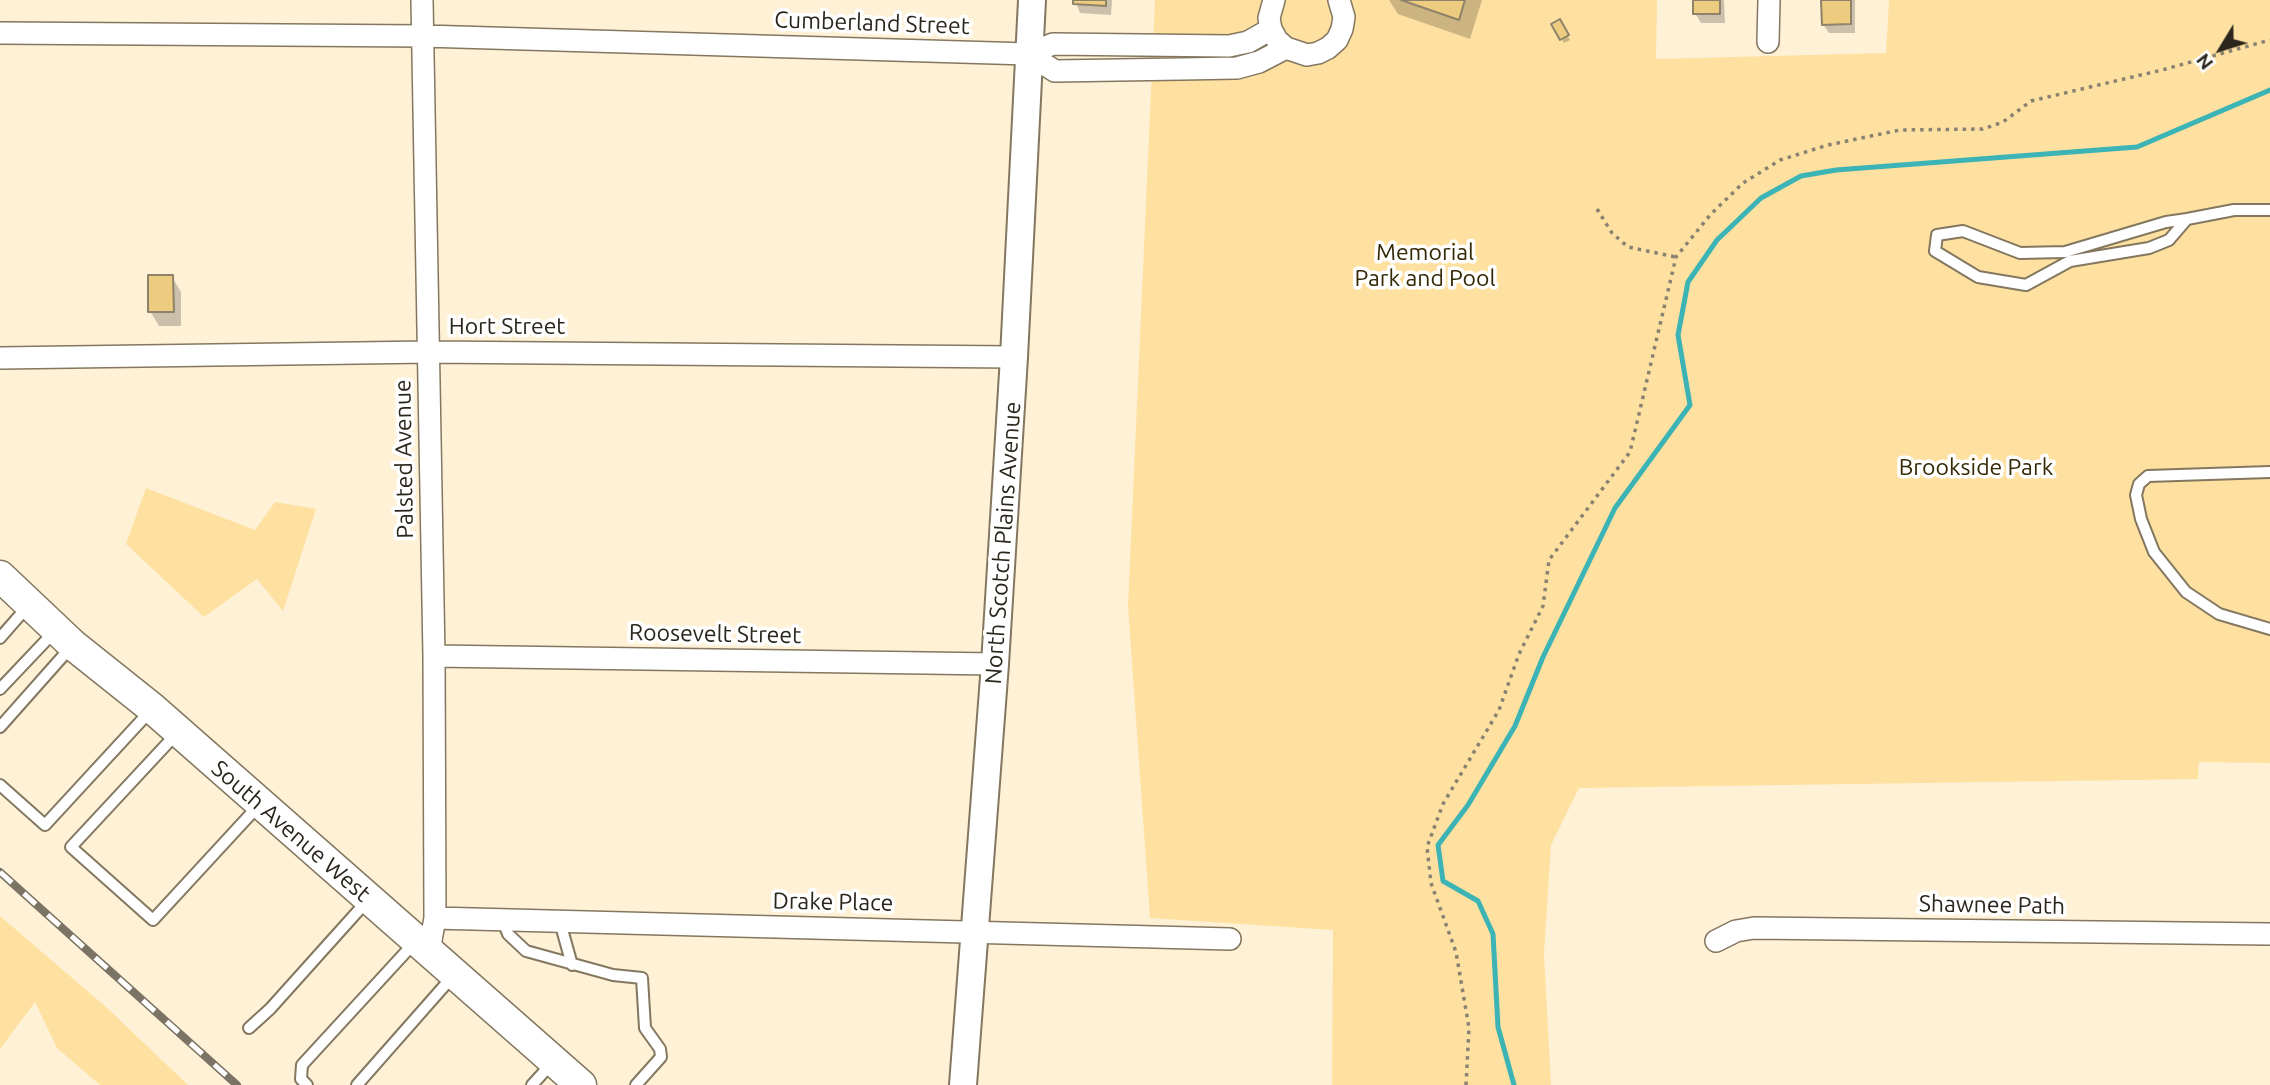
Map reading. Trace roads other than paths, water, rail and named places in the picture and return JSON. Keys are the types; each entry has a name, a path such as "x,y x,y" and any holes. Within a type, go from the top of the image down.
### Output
{"main road":[{"name":"South Avenue West","path":"2,581 152,708 369,899 427,936 455,974 581,1085"}],"street":[{"name":"Palsted Avenue","path":"422,0 434,656 427,936"},
{"name":"North Scotch Plains Avenue","path":"963,1085 995,664 1032,0"},
{"path":"1274,0 1269,18 1277,40 1286,48 1307,55 1318,53 1337,40 1344,17 1339,0"},
{"path":"1768,42 1769,0"},
{"name":"Cumberland Street","path":"0,33 424,36 1028,54 1053,44 1229,46 1248,42 1271,29"},
{"name":"Cumberland Street","path":"1028,54 1055,71 1237,68 1259,62 1286,48"},
{"name":"Hort Street","path":"0,358 429,352 1014,357"},
{"name":"Roosevelt Street","path":"434,656 995,664"},
{"name":"Drake Place","path":"427,936 503,921 1230,939"},
{"name":"Shawnee Path","path":"1716,941 1735,931 1754,928 2270,934"}],"lane":[{"path":"2187,219 2169,240 2149,248 2070,261 2026,285 1978,277 1935,251 1937,235 1963,231 2020,253 2065,252 2166,222 2234,210 2270,209"},
{"path":"2084,247 2087,258"},
{"path":"2270,472 2148,476 2139,484 2136,495 2141,519 2154,552 2186,592 2219,614 2270,629"},
{"path":"0,638 30,604"},
{"path":"0,689 65,637"},
{"path":"0,727 65,637"},
{"path":"0,785 45,825 152,708"},
{"path":"178,732 71,847 153,920 260,804"},
{"path":"249,1028 270,1009 369,899"},
{"path":"503,921 508,934 526,951 613,975 642,978 645,1028 660,1049 661,1057 636,1085"},
{"path":"560,922 572,965"},
{"path":"307,1085 301,1079 302,1065 427,936"},
{"path":"357,1085 455,974"},
{"path":"532,1085 554,1061"}],"waterway":[{"path":"1514,1085 1498,1027 1493,934 1478,901 1443,881 1438,845 1468,805 1515,726 1543,657 1615,508 1690,405 1678,335 1688,282 1717,240 1761,198 1801,176 1836,170 2137,147 2270,90"}],"railway":[{"path":"0,872 237,1085"}],"park label":[{"name":"Memorial Park and Pool","path":"1425,265"},
{"name":"Brookside Park","path":"1976,467"}]}
